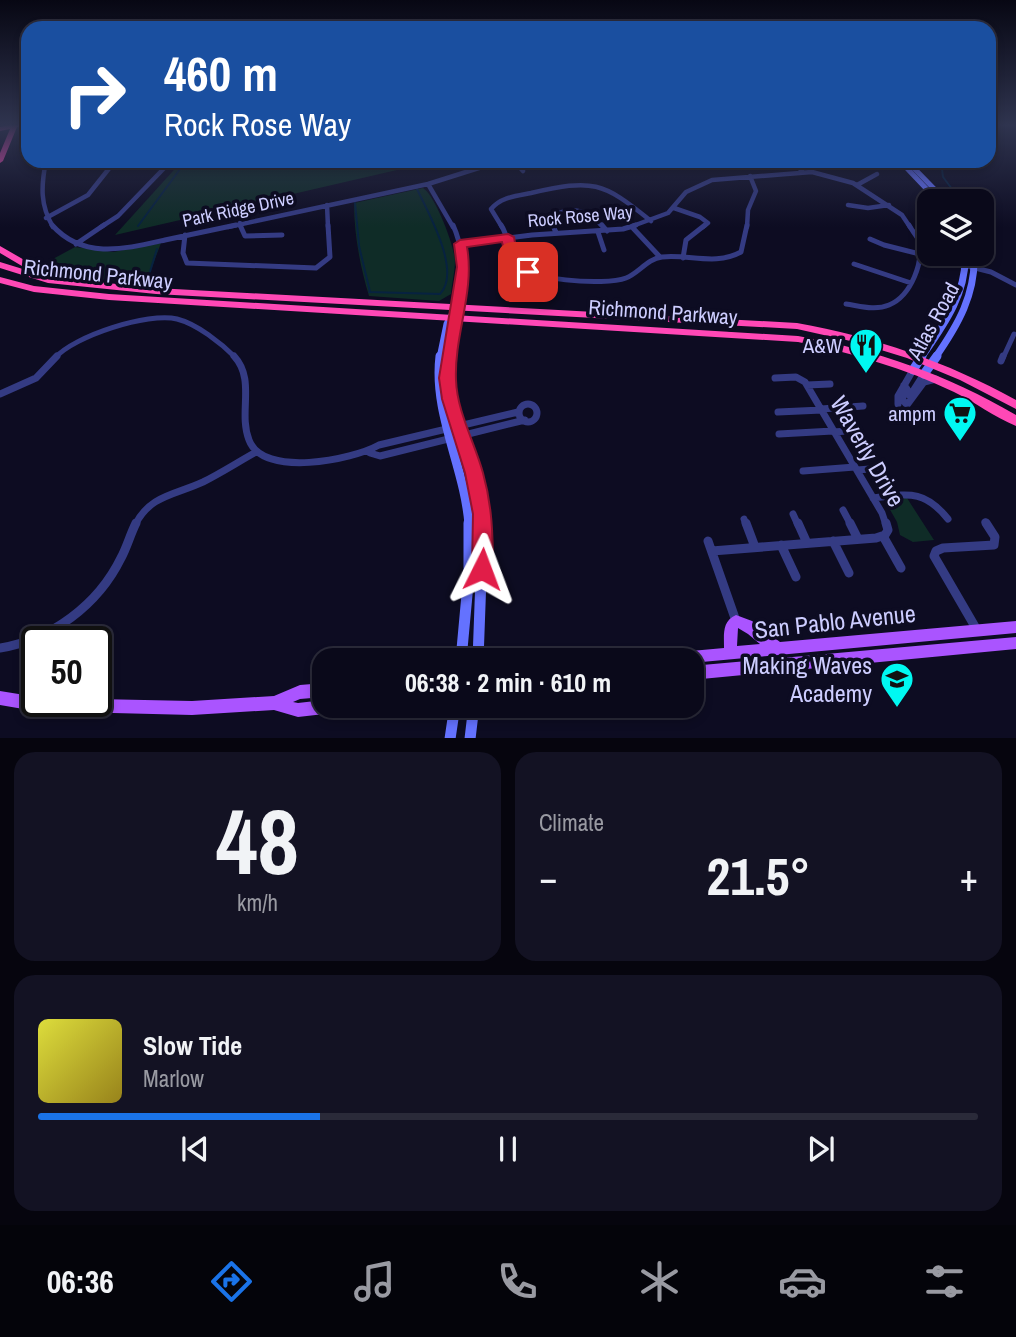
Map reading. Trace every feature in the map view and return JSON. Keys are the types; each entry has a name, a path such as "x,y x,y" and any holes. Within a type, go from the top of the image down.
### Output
{"highway":[{"path":"0,249 30,267 85,285"},
{"name":"Richmond Parkway","path":"0,265 38,278 156,291 797,326 866,340 926,361 1016,405"},
{"name":"Richmond Parkway","path":"0,280 34,289 109,297 798,339 855,351 940,380 1016,421"}],"main road":[{"path":"907,168 927,189"},
{"path":"914,168 934,189"},
{"name":"Atlas Road","path":"926,361 957,300 965,266"},
{"name":"Atlas Road","path":"918,372 969,301 976,268"},
{"path":"457,306 437,371 438,393 465,488 470,526 462,648"},
{"path":"453,318 447,378 450,399 483,514 478,648"},
{"path":"730,654 731,626 736,621 748,625 769,644 782,649"},
{"name":"San Pablo Avenue","path":"704,656 1016,627"},
{"name":"San Pablo Avenue","path":"704,672 1016,643"},
{"path":"274,703 300,692 312,691"},
{"path":"0,698 35,704 192,708 274,703 298,709 312,708"},
{"path":"450,738 453,718"},
{"path":"470,738 472,718"}],"street":[{"path":"45,168 40,199 46,218 88,195 110,168"},
{"path":"76,244 118,216 164,168"},
{"name":"Park Ridge Drive","path":"46,218 55,230 76,244 116,251 428,184 479,168"},
{"path":"520,168 523,171"},
{"path":"799,168 802,171"},
{"name":"Rock Rose Way","path":"460,244 508,237 598,232 632,227 651,221 674,208 686,192 703,183 722,178 802,171 824,173 857,185 889,205 912,227 917,238"},
{"path":"857,185 877,174"},
{"path":"651,221 609,188 593,183 570,182 503,200 493,206 492,213 508,237 512,261 521,268 541,275 612,281 630,276 647,262 660,257 722,259 741,252 748,210 756,191 750,176"},
{"path":"428,184 460,244 464,267 457,306"},
{"path":"185,235 183,253 187,263 316,268 330,257 327,205"},
{"path":"849,205 868,208 889,205"},
{"path":"556,233 550,218 574,208 585,210 607,231"},
{"path":"674,208 705,219 708,223 686,238 682,247 683,257"},
{"path":"240,223 245,236 282,235"},
{"path":"632,227 660,257"},
{"path":"598,232 604,250"},
{"path":"870,239 917,254"},
{"path":"855,264 911,283"},
{"path":"846,304 866,309 885,308 902,296 919,266"},
{"path":"969,266 991,272 1016,285"},
{"path":"0,394 31,383 61,351 82,339 154,319 174,318 187,323 239,358 247,385 247,431 256,452"},
{"path":"1001,361 1012,350 1014,334"},
{"name":"Atlas Road","path":"898,404 897,398 904,385 918,372"},
{"name":"Atlas Road","path":"909,402 918,372"},
{"path":"775,378 796,377 806,383 830,383"},
{"name":"Atlas Road","path":"904,385 907,389 902,399 907,405 924,382 940,380"},
{"name":"Waverly Drive","path":"712,551 858,539 883,536 887,533 888,525 806,383"},
{"path":"0,648 12,647 41,635 74,614 94,596 113,572 139,517 150,504 162,496 205,481 256,452 287,462 330,461 370,453 380,456 448,434 461,432 536,418 538,410 528,405 521,407 518,412 461,432"},
{"path":"778,412 863,406"},
{"path":"518,412 525,420"},
{"path":"779,434 859,430"},
{"path":"803,471 883,468"},
{"path":"873,498 925,496 937,504 948,519"},
{"path":"843,510 858,539"},
{"path":"793,514 807,543"},
{"path":"744,519 755,547"},
{"path":"977,630 934,556 936,551 943,548 994,545 995,537 985,522"},
{"path":"883,536 901,568"},
{"path":"708,541 736,621"},
{"path":"833,541 849,573"},
{"path":"782,545 796,577"}],"green space":[{"path":"176,168 406,168 115,235"},
{"path":"423,188 438,210 454,253 451,294 439,301 369,296 358,250 354,203"},
{"path":"161,243 149,275 140,283 85,278 40,266 75,247 113,252"},
{"path":"907,498 934,540 913,542 900,535 897,522 884,499"}],"waterway":[{"path":"138,226 181,168"},
{"path":"942,168 943,177 952,189"},
{"path":"369,292 440,294 446,284 447,272 441,242 417,189"},
{"path":"355,203 359,245"},
{"path":"359,246 370,292"},
{"path":"149,275 157,249"}],"place":[{"name":"A&W","path":"866,375"},
{"name":"ampm","path":"960,443"},
{"name":"Making Waves Academy","path":"897,709"}],"route":[{"path":"482,569 483,514 479,492 450,399 447,378 464,267 460,244 508,237 512,261 528,272"}]}
